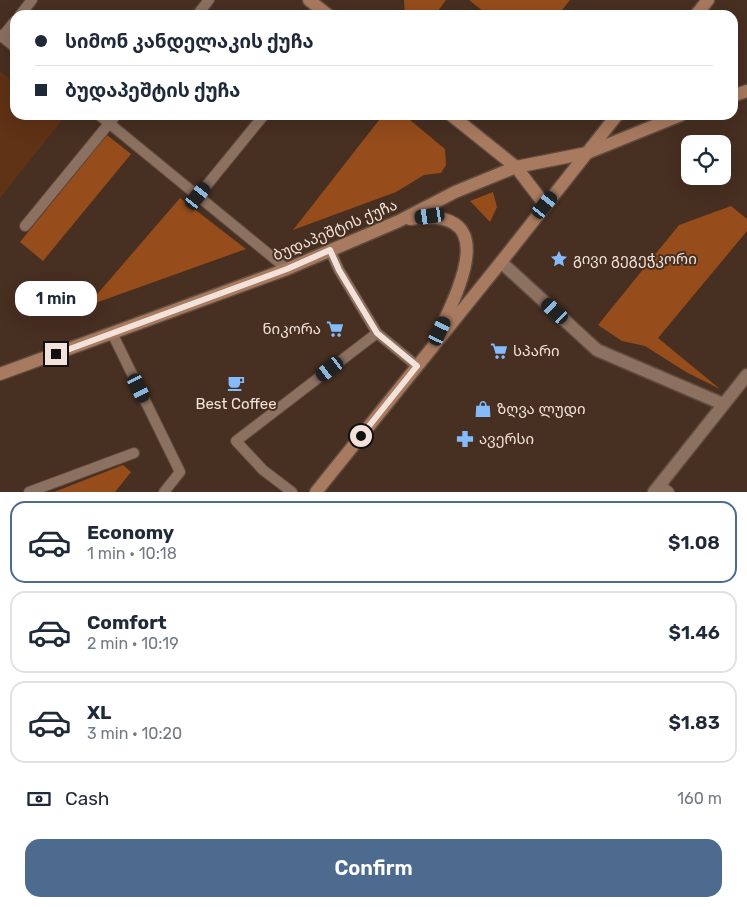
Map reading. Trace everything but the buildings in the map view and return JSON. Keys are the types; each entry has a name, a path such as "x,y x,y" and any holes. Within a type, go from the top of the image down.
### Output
{"main road":[{"path":"309,0 322,10"},
{"path":"700,10 708,0"},
{"path":"458,120 516,167 545,205"},
{"path":"316,492 432,346 502,262 613,120"},
{"name":"ბუდაპეშტის ქუჩა","path":"0,374 287,269 399,221 455,192 516,167 587,153 669,120"},
{"path":"399,221 430,216 440,218 456,226 466,240 468,252 461,285 432,346"}],"street":[{"path":"502,262 597,350 723,404"},
{"path":"661,490 723,404 747,375"}],"lane":[{"path":"24,10 32,0"},
{"path":"201,10 210,0"},
{"path":"1,36 10,26"},
{"path":"25,226 111,120"},
{"path":"113,120 198,196 287,269"},
{"path":"198,196 260,120"},
{"path":"330,250 339,270 377,333 417,366"},
{"path":"112,333 180,472 164,492"},
{"path":"292,492 263,470 236,441 377,333"},
{"path":"29,492 134,454"}],"shaded area":[{"path":"404,0 446,0 439,10 405,10"},
{"path":"469,0 570,0 562,10 482,10"},
{"path":"0,71 10,79 10,120 62,120 0,198"},
{"path":"379,120 410,120 445,149 446,165 441,173 424,175 396,192 293,230"},
{"path":"107,135 131,154 43,261 20,242"},
{"path":"493,192 497,207 490,222 470,201"},
{"path":"180,198 246,249 87,306"},
{"path":"731,206 747,219 747,231 658,338 720,389 686,372 645,346 622,341 598,325 679,225"},
{"path":"123,465 131,472 115,492 54,492"}],"place":[{"name":"გივი გეგეჭკორი","path":"559,259"},
{"name":"ნიკორა","path":"335,329"},
{"name":"სპარი","path":"499,351"},
{"name":"Best Coffee","path":"236,383"},
{"name":"ზღვა ლუდი","path":"483,409"},
{"name":"ავერსი","path":"465,439"}],"route":[{"path":"56,354 287,269 330,250 339,270 377,333 417,366 361,436"}]}
